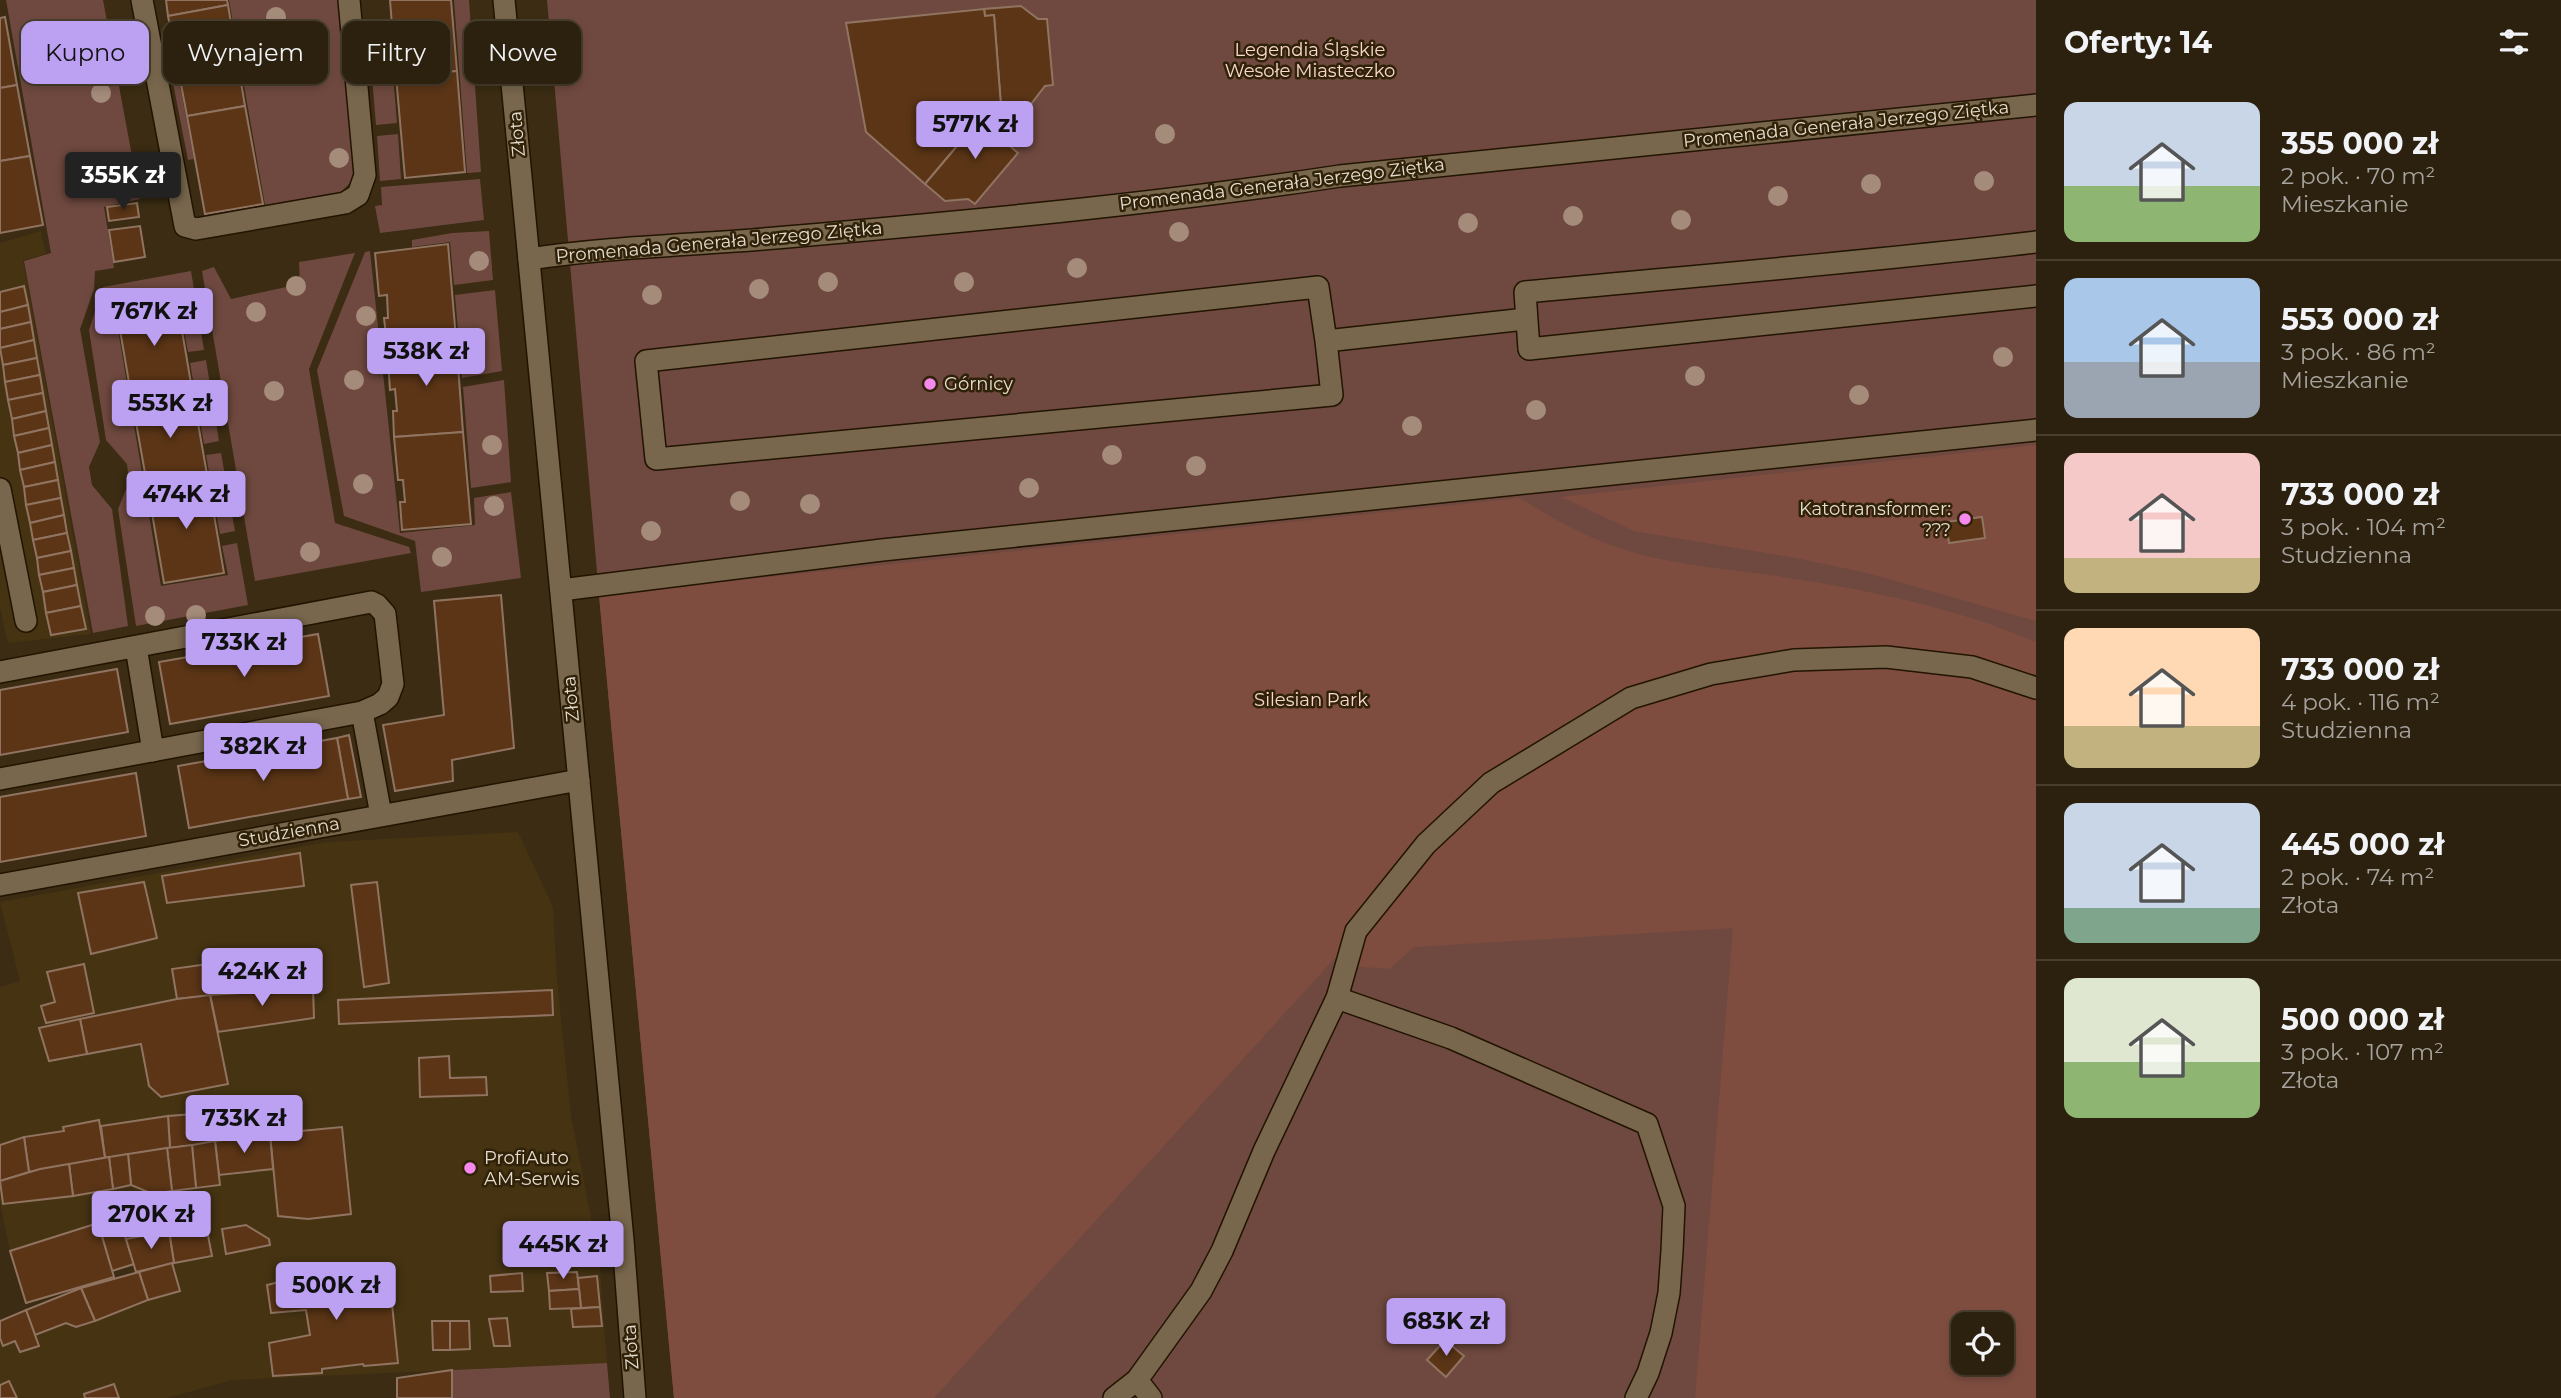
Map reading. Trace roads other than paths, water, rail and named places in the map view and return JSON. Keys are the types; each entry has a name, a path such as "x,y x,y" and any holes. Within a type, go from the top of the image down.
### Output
{"street":[{"path":"142,0 185,226 196,229 345,203 358,195 365,175 349,0"},
{"name":"Złota","path":"504,0 623,1240 635,1398"},
{"name":"Promenada Generała Jerzego Ziętka","path":"529,259 820,226 1277,186 1340,176 2036,105"},
{"path":"2036,242 1928,255 1525,292 1529,349 2036,296"},
{"path":"1318,287 1326,341 1332,395 656,459 646,362 1318,287"},
{"path":"1326,341 1526,319"},
{"path":"561,590 882,550 2036,430"},
{"path":"0,489 26,621"},
{"path":"0,672 371,602 384,614 393,684 388,697 362,712 0,779"},
{"path":"136,647 153,751"},
{"path":"1114,1398 1137,1380 1201,1291 1222,1251 1336,998 1356,931 1426,844 1491,783 1631,698 1711,674 1794,660 1886,657 1972,667 2036,688"},
{"path":"362,712 381,815"},
{"name":"Studzienna","path":"0,885 579,780"},
{"path":"1336,998 1451,1038 1647,1124 1674,1206 1673,1240 1669,1293 1661,1333 1648,1373 1636,1398"},
{"path":"1137,1380 1151,1398"}],"place":[{"name":"Górnicy","path":"930,384"},
{"name":"Katotransformer: ???","path":"1965,519"},
{"name":"ProfiAuto AM-Serwis","path":"470,1168"}],"park label":[{"name":"Legendia Śląskie Wesołe Miasteczko","path":"1310,60"},
{"name":"Silesian Park","path":"1311,700"}]}
